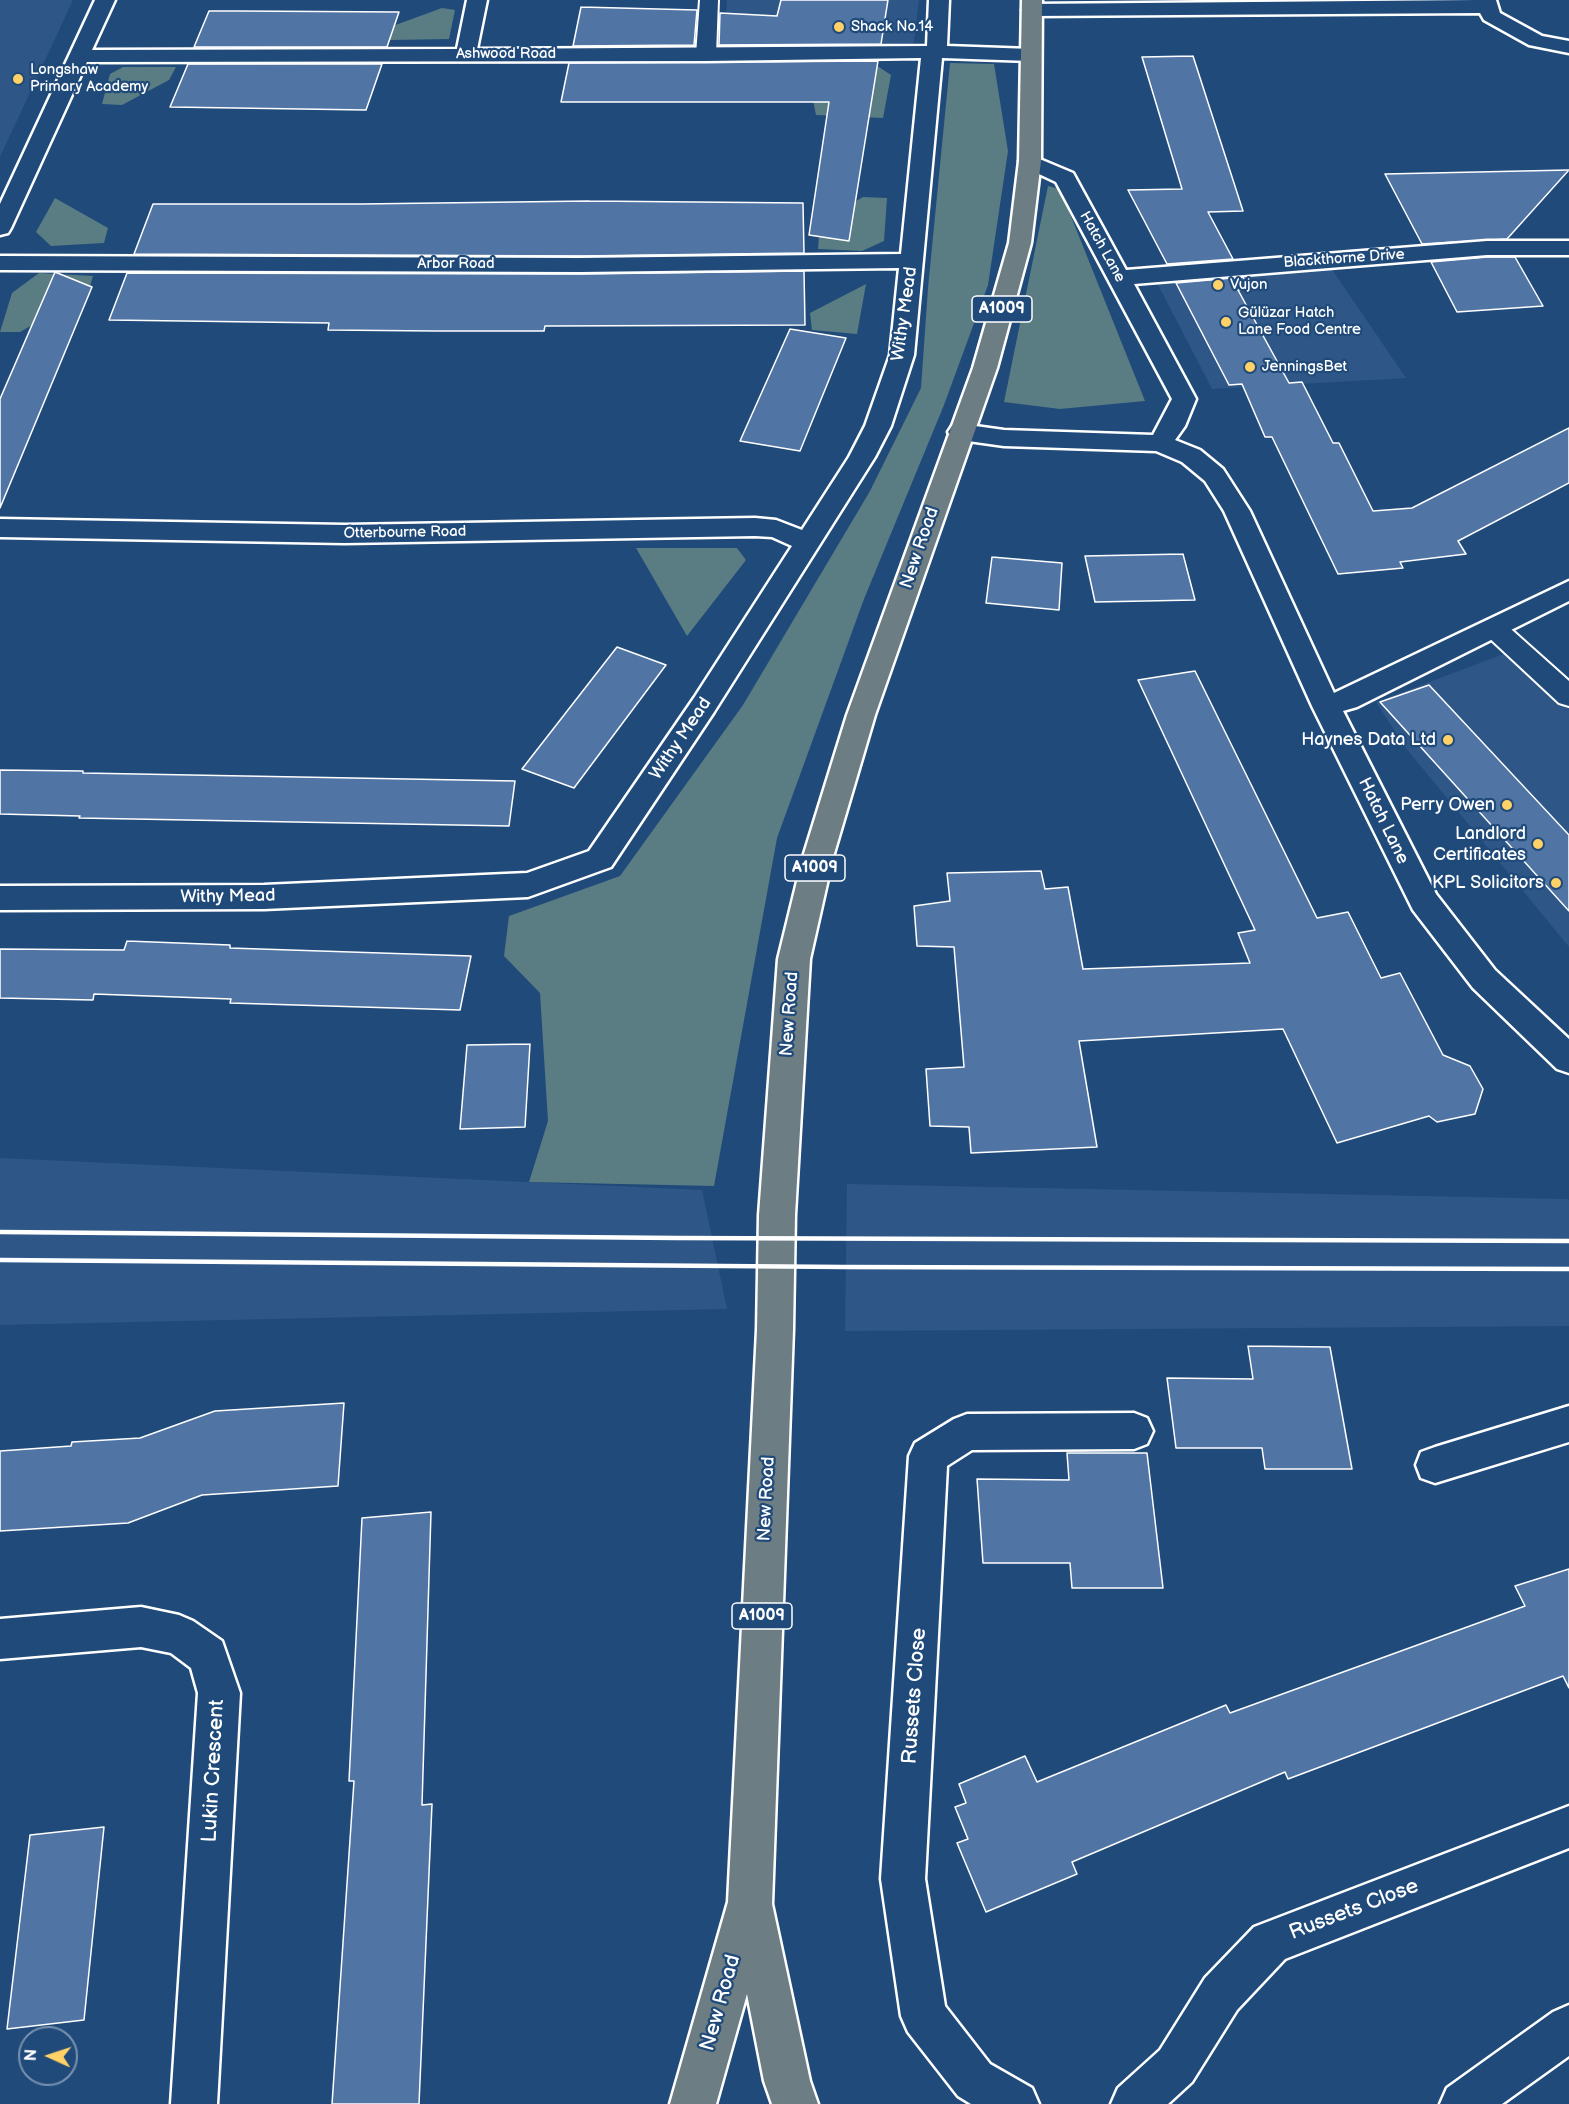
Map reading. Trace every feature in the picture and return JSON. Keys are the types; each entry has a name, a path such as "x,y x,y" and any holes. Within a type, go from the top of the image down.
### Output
{"main road":[{"name":"A1009","path":"1030,161 1032,5"},
{"name":"New Road","path":"693,2104 750,1902 775,1330 777,1215 794,959 818,857 861,715 985,368 1020,243 1030,161"},
{"name":"New Road","path":"750,1902 787,2081 795,2104"}],"street":[{"path":"0,228 105,0"},
{"path":"466,54 477,0"},
{"path":"939,0 934,52 1031,55"},
{"path":"1032,5 1487,4 1491,16 1536,41 1569,47"},
{"name":"Ashwood Road","path":"80,56 466,54 706,56 934,52"},
{"name":"Withy Mead","path":"0,898 264,897 528,885 600,859 704,705 862,457 878,426 902,356 934,52"},
{"name":"Hatch Lane","path":"1030,161 1065,178 1184,399 1172,426 1160,443"},
{"name":"Blackthorne Drive","path":"1119,278 1486,248 1569,248"},
{"name":"Arbor Road","path":"0,262 580,265 912,261"},
{"name":"Hatch Lane","path":"961,432 1004,438 1160,443 1191,456 1214,475 1237,511 1326,706 1424,902 1484,979 1569,1059"},
{"name":"Otterbourne Road","path":"0,528 345,534 755,527 776,530 808,542"},
{"path":"1326,706 1347,700 1569,590"},
{"path":"1435,1465 1569,1424"},
{"name":"Russets Close","path":"1016,2104 974,2080 924,2016 903,1879 928,1456 967,1432 1134,1431"},
{"name":"Lukin Crescent","path":"0,1639 141,1628 179,1635 208,1655 219,1693 194,2104"},
{"name":"Russets Close","path":"1134,2104 1176,2066 1221,1994 1270,1943 1569,1827"},
{"path":"1463,2104 1569,2028"}],"lane":[{"path":"706,56 709,0"},
{"path":"1494,628 1569,696"}],"shaded area":[{"name":"Longshaw Primary Academy","path":"0,0 73,0 0,157"},
{"path":"727,0 919,0 913,48 724,45"},
{"path":"1331,268 1406,378 1212,389 1156,281"},
{"path":"1509,652 1569,707 1569,947 1405,747 1376,702"},
{"path":"0,1158 702,1190 727,1309 0,1325"},
{"path":"847,1184 1566,1199 1569,1200 1569,1326 845,1331"}],"green space":[{"path":"442,8 455,10 449,39 389,40 390,27"},
{"path":"950,63 994,64 1008,151 988,285 944,405 864,599 777,838 714,1186 529,1182 548,1121 540,993 504,956 509,916 620,876 743,705 870,491 921,388 928,288"},
{"path":"806,66 879,67 891,75 883,118 816,115"},
{"path":"123,67 176,67 169,80 122,105 102,104 110,74"},
{"path":"1048,186 1060,189 1145,401 1060,409 1004,402"},
{"path":"863,197 887,198 884,241 862,251 818,249 820,223"},
{"path":"55,198 108,228 104,243 51,246 36,232"},
{"path":"39,273 93,276 88,293 20,332 0,332 12,293"},
{"path":"866,284 857,334 812,330 810,313"},
{"path":"636,548 737,548 746,560 687,636"}],"building":[{"path":"781,0 888,0 881,44 719,45 720,13 777,16"},
{"path":"581,7 697,10 694,45 573,46"},
{"path":"209,11 399,12 387,47 194,47"},
{"path":"1193,56 1243,211 1208,212 1233,259 1167,264 1128,190 1182,189 1142,57"},
{"path":"878,61 849,241 809,235 829,102 561,102 569,63"},
{"path":"188,64 382,64 366,110 170,107"},
{"path":"1569,170 1507,239 1422,244 1385,174"},
{"path":"589,201 803,203 804,253 580,256 134,254 153,204"},
{"path":"1515,257 1543,306 1457,312 1431,262"},
{"path":"804,271 805,325 545,326 544,331 435,331 328,330 329,323 109,320 127,273 580,274"},
{"path":"55,272 92,287 0,508 0,399"},
{"path":"1243,277 1249,289 1238,290 1289,383 1302,382 1333,443 1339,443 1373,511 1412,508 1569,428 1569,483 1458,541 1466,554 1400,562 1403,568 1338,574 1272,437 1265,437 1242,384 1229,385 1176,283"},
{"path":"790,329 846,338 800,451 740,441"},
{"path":"1183,554 1195,600 1095,602 1085,556"},
{"path":"992,557 1062,563 1059,610 986,603"},
{"path":"617,647 666,665 574,788 522,769"},
{"path":"1195,671 1317,918 1348,912 1381,978 1400,973 1443,1055 1470,1066 1483,1089 1475,1114 1437,1122 1429,1116 1337,1143 1283,1029 1079,1041 1097,1147 971,1153 969,1127 930,1126 926,1069 964,1067 954,947 917,946 914,906 950,901 947,873 1041,871 1045,889 1068,887 1083,969 1250,963 1238,933 1255,930 1138,680"},
{"path":"1429,685 1569,835 1569,911 1380,702"},
{"path":"0,770 515,781 509,826 79,818 80,816 0,814"},
{"path":"127,941 230,945 230,948 471,956 460,1010 230,1003 231,999 94,994 93,1000 0,998 0,949 124,950"},
{"path":"530,1044 525,1127 460,1129 467,1045"},
{"path":"1248,1346 1330,1347 1352,1469 1265,1469 1262,1448 1176,1448 1167,1378 1253,1379"},
{"path":"344,1403 338,1486 202,1495 128,1523 0,1531 0,1451 71,1446 72,1442 140,1438 215,1411"},
{"path":"1067,1453 1147,1453 1163,1588 1072,1588 1070,1563 983,1563 977,1479 1069,1480"},
{"path":"431,1512 422,1805 432,1804 419,2104 332,2104 354,1781 349,1781 362,1518"},
{"path":"1569,1569 1569,1688 1563,1676 1288,1779 1285,1772 1072,1862 1077,1874 986,1912 957,1843 968,1839 955,1807 966,1803 959,1784 1025,1756 1037,1782 1226,1705 1230,1713 1525,1606 1515,1586"},
{"path":"104,1827 84,2020 7,2029 30,1835"}],"railway":[{"path":"0,1232 677,1238 1569,1241"},
{"path":"0,1260 844,1267 1569,1269"}],"place":[{"name":"Shack No.14","path":"839,27"},
{"name":"Longshaw Primary Academy","path":"18,79"},
{"name":"Vujon","path":"1218,285"},
{"name":"Gülüzar Hatch Lane Food Centre","path":"1226,322"},
{"name":"JenningsBet","path":"1250,367"},
{"name":"Haynes Data Ltd","path":"1448,740"},
{"name":"Perry Owen","path":"1507,805"},
{"name":"Landlord Certificates","path":"1538,844"},
{"name":"KPL Solicitors","path":"1556,883"}]}
